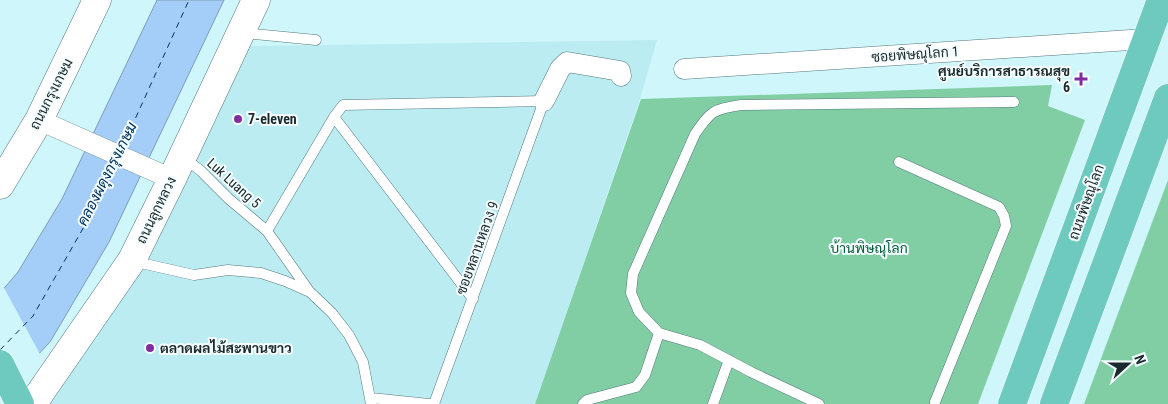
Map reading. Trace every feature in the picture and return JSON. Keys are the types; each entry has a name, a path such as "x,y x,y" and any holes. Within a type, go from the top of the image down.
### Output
{"main road":[{"name":"ถนนพิษณุโลก","path":"1012,404 1161,0"},
{"path":"1054,404 1168,98"},
{"path":"0,364 21,399"}],"street":[{"name":"ถนนกรุงเกษม","path":"0,185 39,120 97,0"},
{"name":"ถนนลูกหลวง","path":"21,399 38,396 132,260 169,169 256,0"},
{"name":"ซอยพิษณุโลก 1","path":"684,69 1146,39"},
{"path":"544,101 560,69 567,62 620,71 621,76"},
{"path":"39,120 75,136 169,169"}],"lane":[{"path":"240,33 316,40"},
{"path":"267,231 334,117 343,105 544,101"},
{"name":"ซอยหลานหลวง 9","path":"434,404 544,101"},
{"path":"819,404 700,345 658,333 639,312 631,293 632,274 695,134 709,115 723,108 741,105 1014,102"},
{"path":"334,117 473,299"},
{"path":"899,162 1000,207 1006,226 936,403"},
{"name":"Luk Luang 5","path":"169,169 192,165 201,171 229,199 267,231 310,292"},
{"path":"132,260 194,275 228,270 261,273 310,292 332,313 349,335 363,362 371,401 429,404"},
{"path":"583,404 587,400 636,387 645,375 658,333"},
{"path":"713,404 729,360"}],"shaded area":[{"path":"657,40 640,99 535,404 36,404 79,350 250,46"}],"green space":[{"name":"บ้านพิษณุโลก","path":"1052,85 1048,106 1085,120 978,404 535,404 641,99"},
{"path":"1168,180 1168,404 1084,404"}],"water":[{"name":"คลองผดุงกรุงเกษม","path":"157,0 224,0 109,242 50,342 0,395 0,293 18,272 62,199"}],"pier":[{"path":"3,286 41,356 0,397 0,289"}],"ferry route":[{"path":"122,148 189,0"},
{"path":"0,350 33,316 97,204 115,165"}],"place":[{"name":"ศูนย์บริการสาธารณสุข 6","path":"1081,79"},
{"name":"7-eleven","path":"238,119"},
{"name":"ตลาดผลไม้สะพานขาว","path":"150,348"}]}
